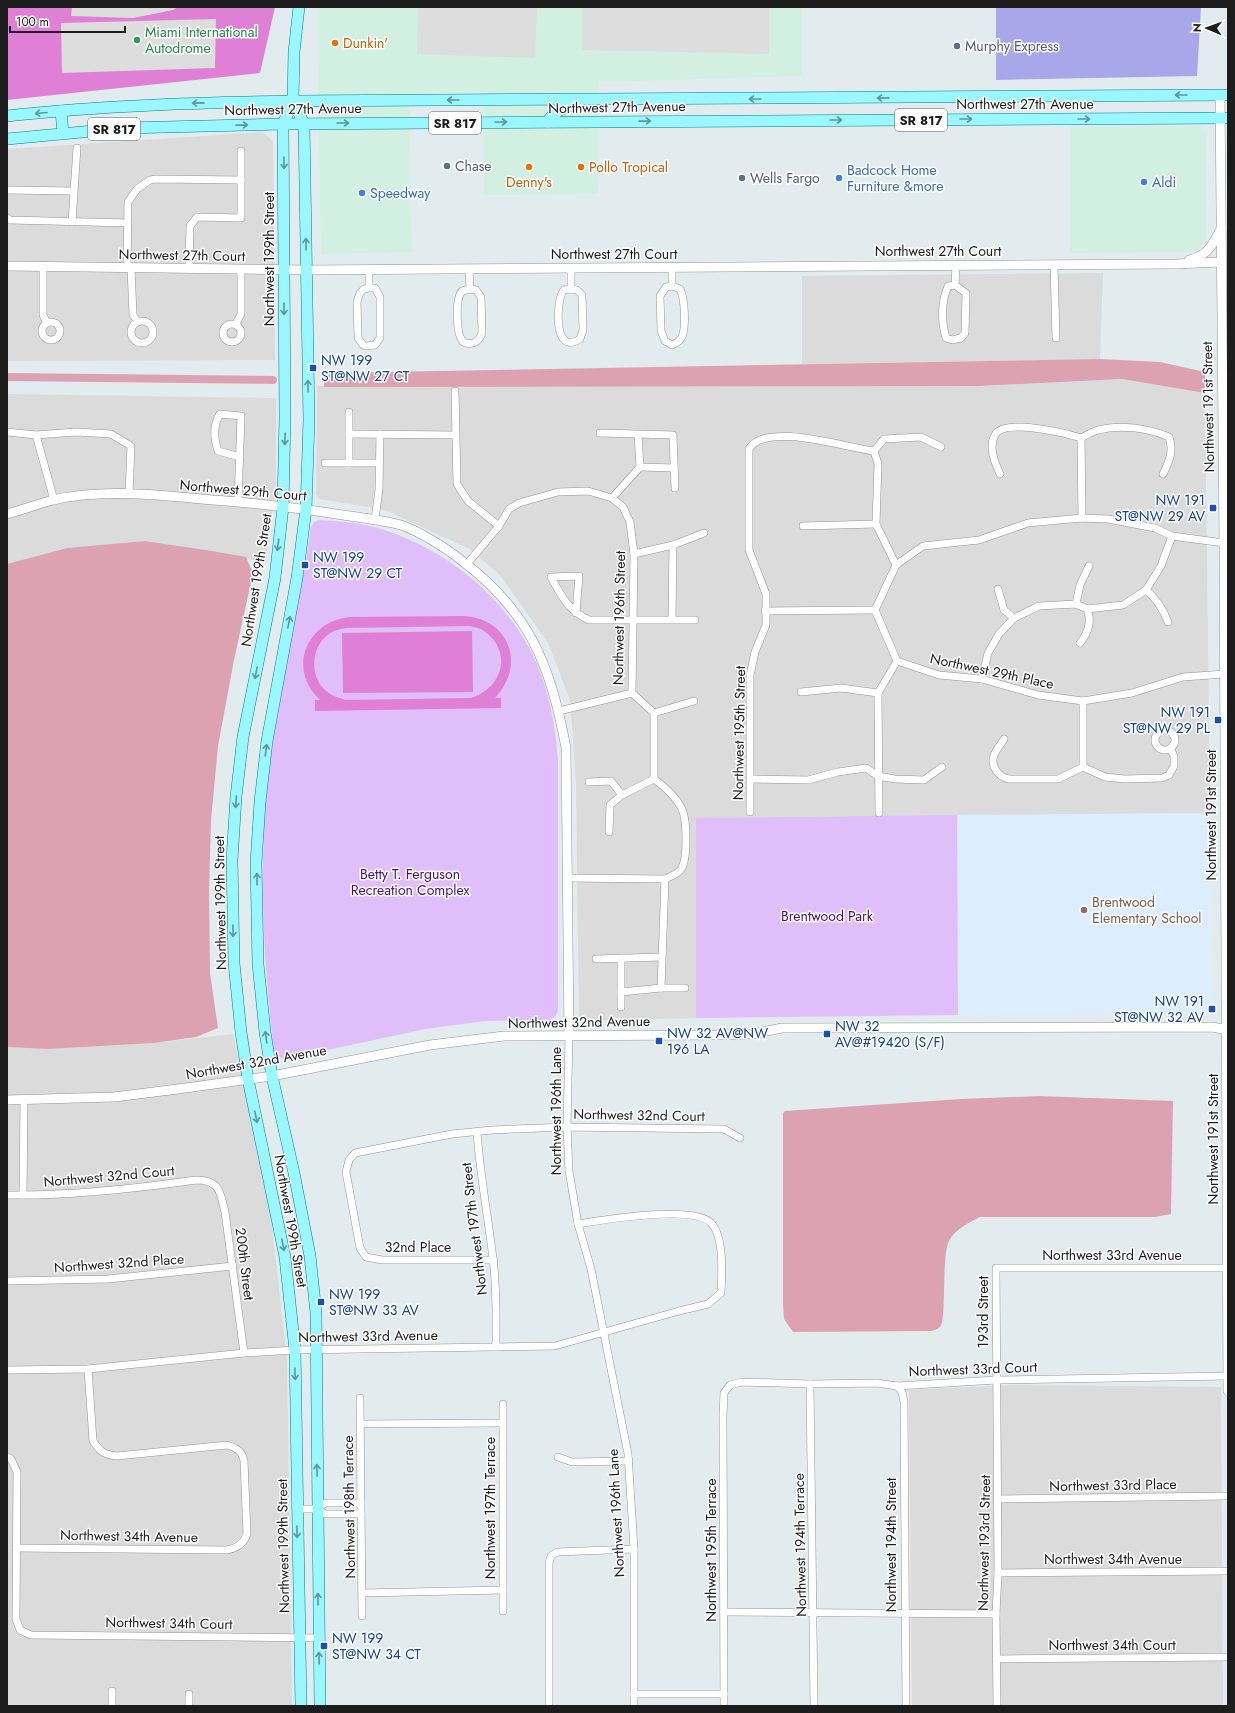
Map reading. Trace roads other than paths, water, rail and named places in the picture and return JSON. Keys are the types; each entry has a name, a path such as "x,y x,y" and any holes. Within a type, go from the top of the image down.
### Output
{"main road":[{"name":"Northwest 199th Street","path":"299,7 294,52 293,101 283,124 285,416 283,507 274,578 243,737 236,796 232,860 234,963 248,1079 285,1257 295,1350 301,1706"},
{"name":"Northwest 27th Avenue","path":"7,116 186,103 293,101 1224,95"},
{"path":"548,122 551,116 558,110 588,100"},
{"name":"Northwest 199th Street","path":"293,101 304,124 309,420 306,509 297,578 267,741 260,802 257,848 258,964 272,1076 294,1173 310,1256 316,1313 320,1706"},
{"path":"61,111 63,134"},
{"name":"Northwest 27th Avenue","path":"7,139 125,128 283,124 1224,118"}],"street":[{"name":"Northwest 191st Street","path":"1224,95 1222,262 1228,1391"},
{"path":"72,222 77,148"},
{"path":"189,269 190,226 197,217 241,218 241,151"},
{"path":"138,322 133,315 129,268 128,223 128,202 137,189 150,180 156,179 241,180"},
{"path":"7,190 73,191"},
{"path":"7,218 10,220 128,223"},
{"path":"1176,264 1198,258 1205,254 1212,246 1222,227"},
{"name":"Northwest 27th Court","path":"7,266 369,270 1176,264 1222,262"},
{"path":"955,285 956,265"},
{"path":"1054,265 1056,338"},
{"path":"43,267 43,315 47,323"},
{"path":"672,267 672,286"},
{"path":"571,268 571,289"},
{"path":"236,324 241,314 241,269"},
{"path":"470,269 470,289"},
{"path":"369,270 369,288"},
{"path":"955,285 966,293 965,333 962,338 952,340 946,338 942,324 944,298 948,286 955,285"},
{"path":"672,286 676,287 681,292 684,305 684,327 681,338 672,344 665,341 660,331 660,296 666,287 672,286"},
{"path":"369,288 375,288 380,297 380,338 375,345 371,346 363,345 358,338 358,297 364,289 369,288"},
{"path":"470,289 476,290 481,297 482,332 478,341 470,344 463,342 458,335 458,301 462,291 470,289"},
{"path":"571,289 577,290 582,295 583,323 582,335 580,339 572,342 564,340 560,334 560,296 564,290 571,289"},
{"path":"455,392 457,484 468,501 498,526"},
{"path":"349,412 349,463"},
{"path":"238,502 240,457 241,416 220,414 216,420 215,441 218,451 240,457"},
{"path":"1000,474 992,448 995,434 1003,428 1036,428 1062,431 1081,438 1098,430 1117,427 1157,432 1169,437 1171,444 1171,457 1163,474"},
{"path":"7,432 36,435 76,432 111,434 131,446 129,494"},
{"path":"600,433 673,435 675,488"},
{"path":"349,434 455,435"},
{"path":"375,520 378,496 380,434"},
{"path":"36,435 54,500"},
{"path":"467,564 498,526 509,509 518,503 558,492 588,491 612,498 640,467 638,435"},
{"name":"Northwest 195th Street","path":"750,812 750,675 755,652 766,625 766,594 749,550 749,450 752,444 760,439 788,437 824,440 857,449 874,451"},
{"path":"896,565 876,524 878,464 874,451 884,439 896,437 921,437 942,446"},
{"path":"1081,438 1082,518"},
{"path":"325,463 379,463"},
{"path":"640,467 674,468"},
{"name":"Northwest 29th Court","path":"7,514 54,500 88,496 129,494 238,502 306,509 375,520 402,526 442,546 467,564"},
{"name":"Northwest 196th Street","path":"612,498 623,507 630,522 634,554 632,693 654,714"},
{"path":"879,813 878,693 897,661 875,610 896,565 923,546 979,540 1028,523 1082,518 1108,519 1155,528 1172,536 1224,543"},
{"path":"803,526 876,524"},
{"path":"634,554 673,545 704,533"},
{"path":"982,679 988,653 999,634 1014,618 1039,606 1076,604 1087,608 1123,604 1146,590 1162,566 1172,536"},
{"path":"672,620 673,545"},
{"name":"Northwest 196th Lane","path":"467,564 490,583 520,618 546,667 559,710 566,748 569,1035 567,1127 568,1171 578,1224 591,1269 629,1461 634,1549 634,1706"},
{"path":"1076,604 1080,585 1089,566"},
{"path":"576,613 579,576 551,577 566,605 576,613 589,620 695,620"},
{"path":"998,589 1004,610 1014,618"},
{"path":"1146,590 1153,596 1163,610 1168,622"},
{"path":"1080,643 1086,636 1089,626 1090,614 1087,608"},
{"path":"765,611 875,610"},
{"name":"Northwest 29th Place","path":"897,661 940,675 982,679 1038,694 1083,702 1132,693 1183,677 1225,674"},
{"path":"801,692 841,688 878,693"},
{"path":"559,710 632,693"},
{"path":"654,779 654,714 694,701"},
{"path":"1083,702 1083,767"},
{"path":"1004,739 994,756 996,772 1003,777 1009,779 1058,779 1083,767"},
{"path":"1083,767 1104,777 1125,779 1162,778 1169,775 1174,766 1174,756 1170,748"},
{"path":"751,779 808,780 838,772 866,768 878,776 894,779 924,780 942,768"},
{"path":"609,832 610,805 622,795 654,779"},
{"path":"567,878 665,879 675,875 681,869 684,860 685,821 677,801 668,789 654,779"},
{"path":"589,782 611,781 622,795"},
{"path":"661,988 665,879"},
{"path":"596,959 661,957"},
{"path":"621,958 621,1007"},
{"path":"621,992 661,988 686,988"},
{"name":"Northwest 32nd Avenue","path":"7,1100 114,1097 272,1076 459,1041 504,1036 723,1035 752,1034 782,1028 1212,1027 1227,1030"},
{"path":"23,1195 24,1100"},
{"name":"Northwest 32nd Court","path":"366,1257 360,1248 346,1172 349,1160 355,1153 452,1134 492,1130 567,1127 724,1129 740,1138"},
{"name":"Northwest 197th Street","path":"477,1132 482,1192 494,1260 496,1285 496,1347"},
{"name":"Northwest 32nd Court","path":"7,1195 76,1194 122,1190 196,1180 213,1182"},
{"name":"200th Street","path":"213,1182 220,1192 226,1212 244,1352"},
{"name":"Northwest 33rd Avenue","path":"7,1370 88,1369 244,1352 317,1349 555,1346 708,1304 721,1293 720,1250 716,1230 712,1223 706,1218 697,1215 637,1215 578,1224"},
{"name":"32nd Place","path":"366,1257 382,1260 494,1260"},
{"name":"Northwest 32nd Place","path":"7,1281 108,1279 232,1266"},
{"name":"Northwest 33rd Avenue","path":"996,1268 1227,1268"},
{"name":"193rd Street","path":"996,1268 997,1380"},
{"name":"Northwest 34th Avenue","path":"16,1548 227,1550 241,1545 245,1541 243,1454 239,1450 227,1445 117,1456 107,1455 99,1450 93,1441 88,1369"},
{"name":"Northwest 33rd Court","path":"724,1393 730,1385 741,1382 810,1384 877,1383 897,1386 997,1380 1228,1376"},
{"name":"Northwest 193rd Street","path":"997,1380 997,1706"},
{"name":"Northwest 194th Terrace","path":"810,1384 814,1706"},
{"name":"Northwest 194th Street","path":"897,1386 902,1392 904,1402 906,1706"},
{"name":"Northwest 195th Terrace","path":"724,1393 724,1706"},
{"name":"Northwest 198th Terrace","path":"360,1398 363,1593 362,1616"},
{"name":"Northwest 197th Terrace","path":"502,1404 503,1611"},
{"path":"360,1424 502,1423"},
{"path":"558,1456 572,1462 629,1461"},
{"path":"9,1458 17,1472 16,1548"},
{"name":"Northwest 33rd Place","path":"998,1499 1228,1496"},
{"path":"317,1509 325,1503 361,1503"},
{"path":"297,1509 317,1509 325,1514 362,1514"},
{"name":"Northwest 34th Court","path":"16,1548 16,1619 20,1630 31,1635 319,1638"},
{"path":"549,1706 549,1563 551,1556 557,1552 634,1549"},
{"name":"Northwest 34th Avenue","path":"998,1573 1228,1571"},
{"path":"363,1593 503,1590"},
{"path":"724,1612 996,1614"},
{"name":"Northwest 34th Court","path":"996,1659 1228,1657"},
{"path":"112,1691 112,1706"},
{"path":"189,1694 189,1706"},
{"path":"634,1694 724,1694"}],"waterway":[{"path":"7,377 273,380"}],"place":[{"name":"Miami International Autodrome","path":"137,40"},
{"name":"Dunkin'","path":"335,43"},
{"name":"Murphy Express","path":"957,46"},
{"name":"Chase","path":"447,166"},
{"name":"Denny's","path":"529,167"},
{"name":"Pollo Tropical","path":"581,167"},
{"name":"Wells Fargo","path":"742,178"},
{"name":"Badcock Home Furniture &more","path":"839,178"},
{"name":"Aldi","path":"1144,182"},
{"name":"Speedway","path":"362,193"},
{"name":"NW 199 ST@NW 27 CT","path":"313,368"},
{"name":"NW 191 ST@NW 29 AV","path":"1213,508"},
{"name":"NW 199 ST@NW 29 CT","path":"305,565"},
{"name":"NW 191 ST@NW 29 PL","path":"1218,720"},
{"name":"Brentwood Elementary School","path":"1084,910"},
{"name":"NW 191 ST@NW 32 AV","path":"1212,1009"},
{"name":"NW 32 AV@#19420 (S/F)","path":"827,1034"},
{"name":"NW 32 AV@NW 196 LA","path":"659,1041"},
{"name":"NW 199 ST@NW 33 AV","path":"321,1302"},
{"name":"NW 199 ST@NW 34 CT","path":"324,1646"}],"park label":[{"name":"Betty T. Ferguson Recreation Complex","path":"410,882"},
{"name":"Brentwood Park","path":"827,916"}]}
